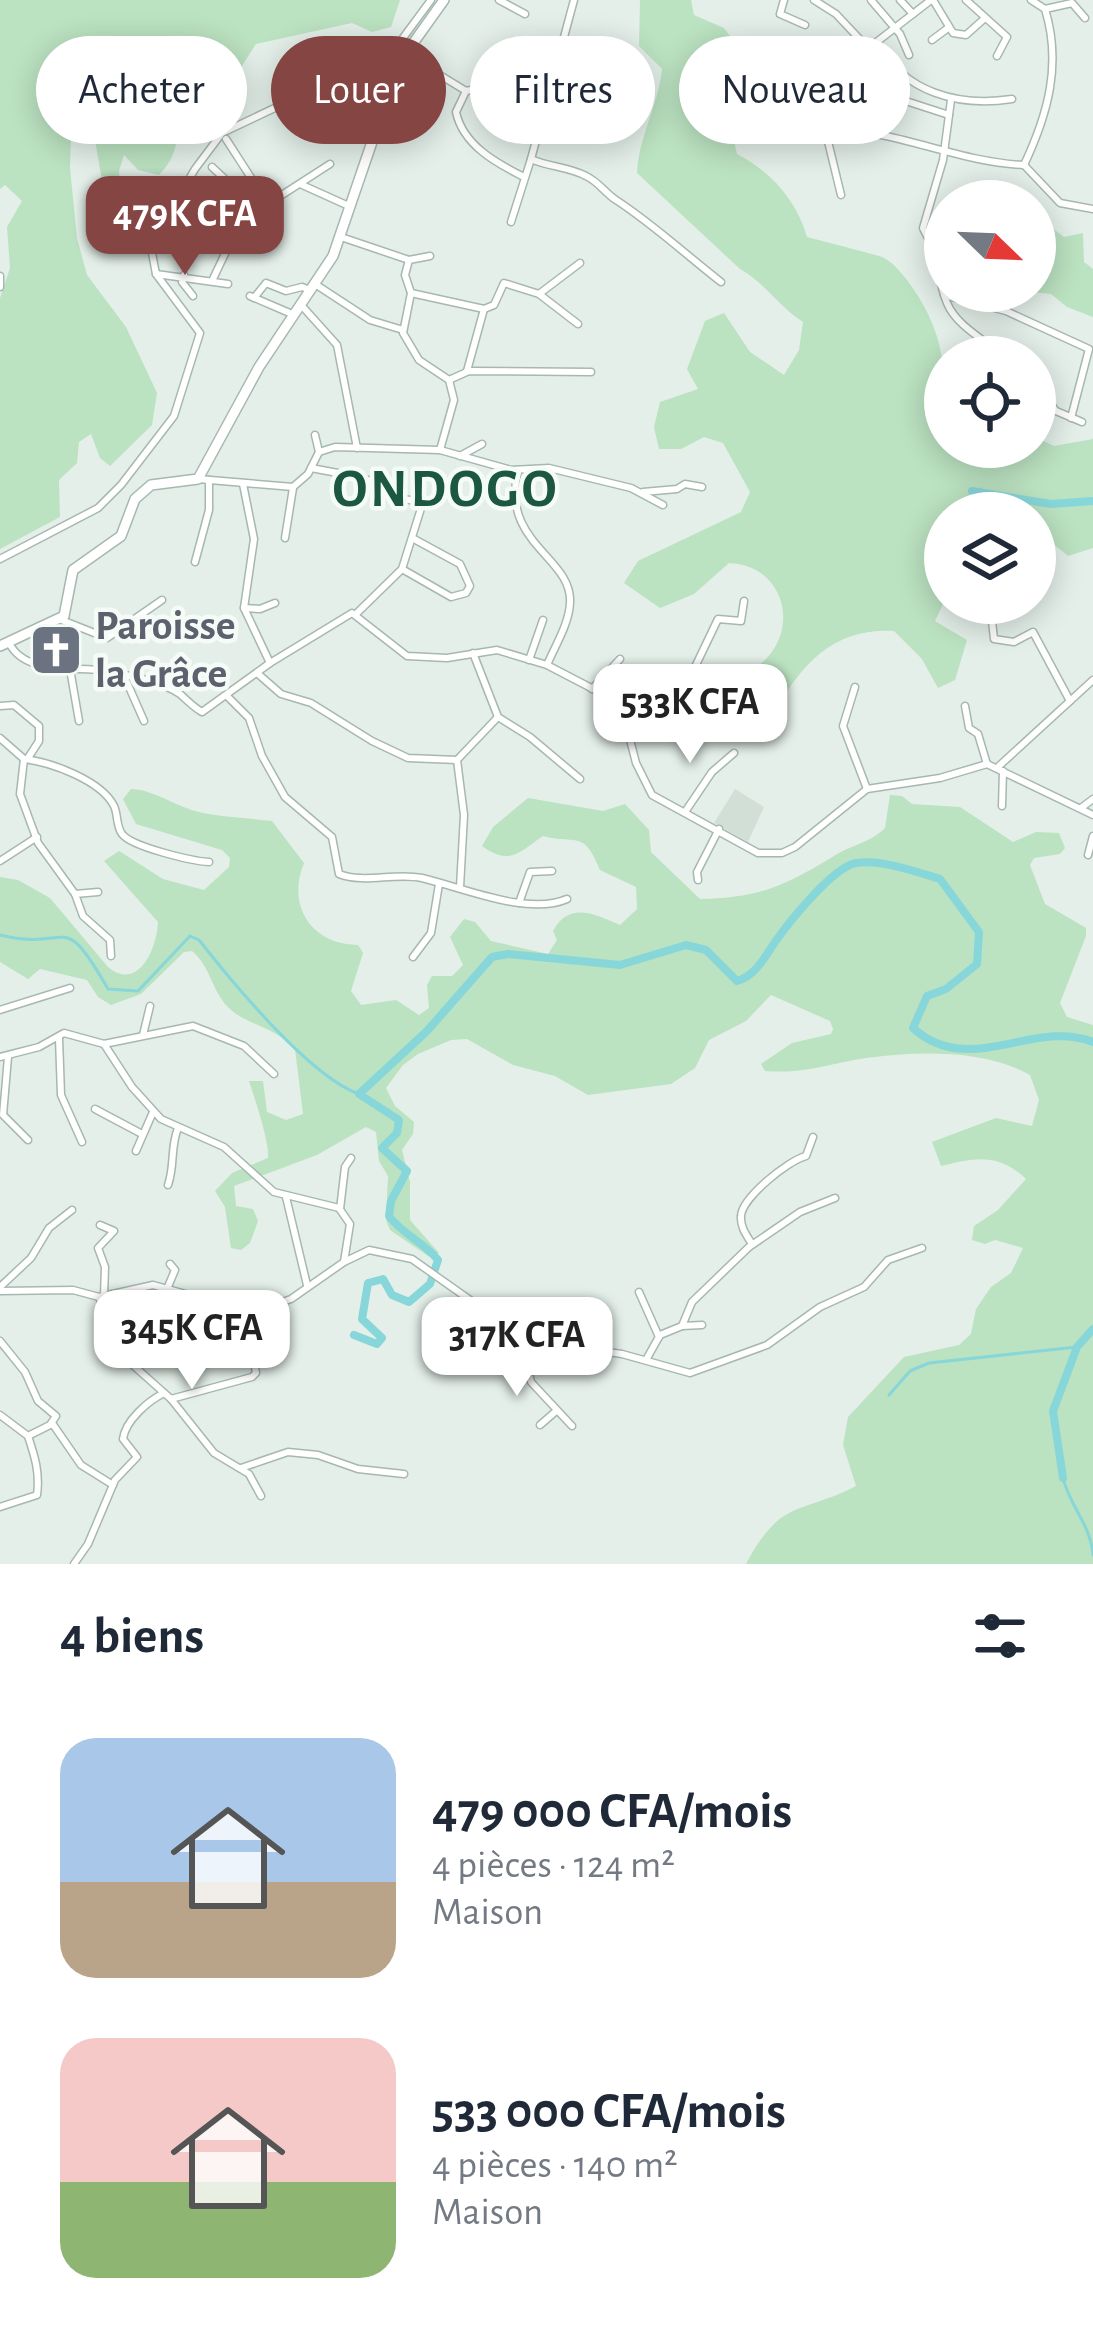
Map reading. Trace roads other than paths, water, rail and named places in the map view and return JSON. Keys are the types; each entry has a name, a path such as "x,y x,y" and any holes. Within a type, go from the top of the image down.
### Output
{"street":[{"path":"0,560 98,508 174,416 200,334 155,274 152,254 158,232 222,133 380,58 397,46 431,0"},
{"path":"418,36 444,0"},
{"path":"499,0 525,14"},
{"path":"511,222 574,0"},
{"path":"784,0 780,14 805,25"},
{"path":"814,0 857,36"},
{"path":"871,0 900,36"},
{"path":"899,0 913,14"},
{"path":"885,36 932,0 948,28 966,35 985,18"},
{"path":"966,0 1007,37 998,56"},
{"path":"1031,0 1046,9 1072,2 1085,18"},
{"path":"1024,165 1051,94 1054,52 1046,9"},
{"path":"932,40 948,28"},
{"path":"446,79 470,90"},
{"path":"910,80 951,100 1012,99"},
{"path":"466,91 456,112 461,126 478,149 524,177"},
{"path":"936,180 951,100"},
{"path":"910,105 949,115"},
{"path":"910,142 1024,165 1060,203 1093,209"},
{"path":"229,144 268,204"},
{"path":"195,562 209,510 203,480 341,236 373,144"},
{"path":"828,144 841,195"},
{"path":"531,159 583,174 602,185 611,197 644,215 668,242 721,282"},
{"path":"213,279 246,218 330,164"},
{"path":"212,167 227,181 228,199 246,218"},
{"path":"301,184 351,207"},
{"path":"341,236 409,260 430,256"},
{"path":"409,260 405,275 411,292 403,330 419,360 449,380 454,400 440,450"},
{"path":"539,294 580,263"},
{"path":"155,274 228,284"},
{"path":"184,275 182,282 194,296"},
{"path":"0,276 0,287"},
{"path":"357,448 337,345 328,330 296,309 252,297 266,283 286,291 312,287 370,320 403,330"},
{"path":"411,292 484,309 494,305 502,284 539,294 578,324"},
{"path":"467,371 484,309"},
{"path":"955,312 977,336"},
{"path":"1008,312 1090,349 1071,418"},
{"path":"449,380 467,371 591,372"},
{"path":"1056,411 1082,422"},
{"path":"285,538 292,487 319,452 315,435"},
{"path":"460,456 482,444"},
{"path":"319,452 440,450 518,471 549,468 640,492 686,484 702,487"},
{"path":"4,645 33,662 122,676 176,692 200,712 228,697 270,663 356,614 402,569 413,539 423,502 418,498 404,499 386,486 310,468"},
{"path":"518,471 512,495 520,521 564,578 570,595 566,622 547,665"},
{"path":"4,645 66,612 73,570 121,536 138,496 160,481 292,487"},
{"path":"243,484 254,539 244,608 270,663"},
{"path":"640,492 663,506"},
{"path":"402,569 451,597 466,593 470,586 460,565 413,539"},
{"path":"58,619 107,638 162,600"},
{"path":"622,716 673,713 718,619 741,621 744,601"},
{"path":"244,608 260,609 274,603"},
{"path":"356,614 407,656 497,650 547,665 592,689 622,716 651,793 752,850 777,854 800,844 867,789 940,778 988,764 1093,815"},
{"path":"529,660 543,620"},
{"path":"992,624 994,639 1014,642 1033,632 1070,700"},
{"path":"473,653 498,717 580,779"},
{"path":"592,689 620,659"},
{"path":"70,669 80,722"},
{"path":"256,673 281,694 311,703 372,742 408,758 453,759 498,717"},
{"path":"122,676 144,721"},
{"path":"1002,806 1000,769 1093,680"},
{"path":"855,687 840,717 867,789"},
{"path":"228,697 249,718 262,756 285,797 332,837 339,874 402,876 519,903 550,906 567,899"},
{"path":"0,706 14,705 40,726 39,741 26,759 20,794 44,857 75,894 83,916 110,940 112,956"},
{"path":"964,706 969,728 979,734 988,764"},
{"path":"0,738 26,759 66,772 107,796 127,838 155,851 168,849 182,858 209,862"},
{"path":"685,812 712,772 734,753"},
{"path":"453,759 464,815 460,887"},
{"path":"1081,808 1093,799"},
{"path":"698,880 697,872 719,829"},
{"path":"0,861 38,836"},
{"path":"1088,855 1093,836"},
{"path":"519,903 530,872 552,872"},
{"path":"412,957 431,933 439,884"},
{"path":"75,894 98,892"},
{"path":"0,1010 70,988"},
{"path":"143,1035 150,1006"},
{"path":"28,1140 3,1114 4,1057 72,1034 104,1044 182,1026 203,1028 257,1054 274,1074"},
{"path":"59,1038 61,1095 82,1142"},
{"path":"104,1044 153,1112 224,1147 263,1185 286,1197 340,1209"},
{"path":"95,1109 142,1134"},
{"path":"136,1151 153,1112"},
{"path":"168,1185 173,1167 170,1152 178,1128"},
{"path":"752,1244 740,1222 742,1208 778,1168 806,1156 813,1137"},
{"path":"344,1262 350,1224 340,1209 345,1167 351,1158"},
{"path":"286,1197 307,1286"},
{"path":"682,1325 692,1302 752,1244 800,1212 835,1198"},
{"path":"0,1289 31,1258 49,1228 72,1210"},
{"path":"100,1225 114,1231 98,1248 105,1268 102,1296 125,1358 168,1396 214,1453 240,1468 261,1496"},
{"path":"0,1289 73,1290 102,1296 153,1285 197,1299 223,1319 291,1299 369,1250 412,1259 520,1338 690,1372 767,1345 820,1307 864,1287 889,1260 922,1248"},
{"path":"167,1289 175,1270 170,1264"},
{"path":"639,1292 659,1337"},
{"path":"74,1564 88,1544 112,1485 137,1457 123,1439 124,1430 149,1401 256,1373 246,1315"},
{"path":"646,1360 659,1337 682,1325 702,1325"},
{"path":"520,1338 531,1382 572,1426"},
{"path":"0,1341 26,1372 38,1401 54,1410 52,1423 81,1466 112,1485"},
{"path":"540,1424 555,1412"},
{"path":"0,1415 28,1436 38,1463 39,1490 37,1496 0,1507"},
{"path":"28,1436 52,1423"},
{"path":"240,1468 288,1452 404,1474"}],"waterway":[{"path":"972,491 1051,504 1093,501"},
{"path":"354,1335 377,1344 382,1338 362,1319 368,1283 383,1279 392,1295 409,1302 430,1284 438,1260 389,1216 391,1201 407,1171 382,1148 397,1133 399,1120 359,1094 427,1031 492,957 508,954 620,965 686,945 706,950 737,981 754,970 824,884 846,867 876,863 940,879 979,932 977,964 946,989 927,996 913,1028 934,1042 956,1048 979,1049 1048,1037 1093,1042"},
{"path":"0,935 72,940 108,989 138,991 190,936 199,940 296,1049 359,1094"},
{"path":"1063,1478 1053,1411 1077,1347 1093,1329"},
{"path":"889,1395 910,1371 929,1363 1077,1347"},
{"path":"1063,1478 1093,1555"}],"place":[{"name":"Paroisse la Grâce","path":"56,650"}],"district":[{"name":"ONDOGO","path":"446,490"}]}
